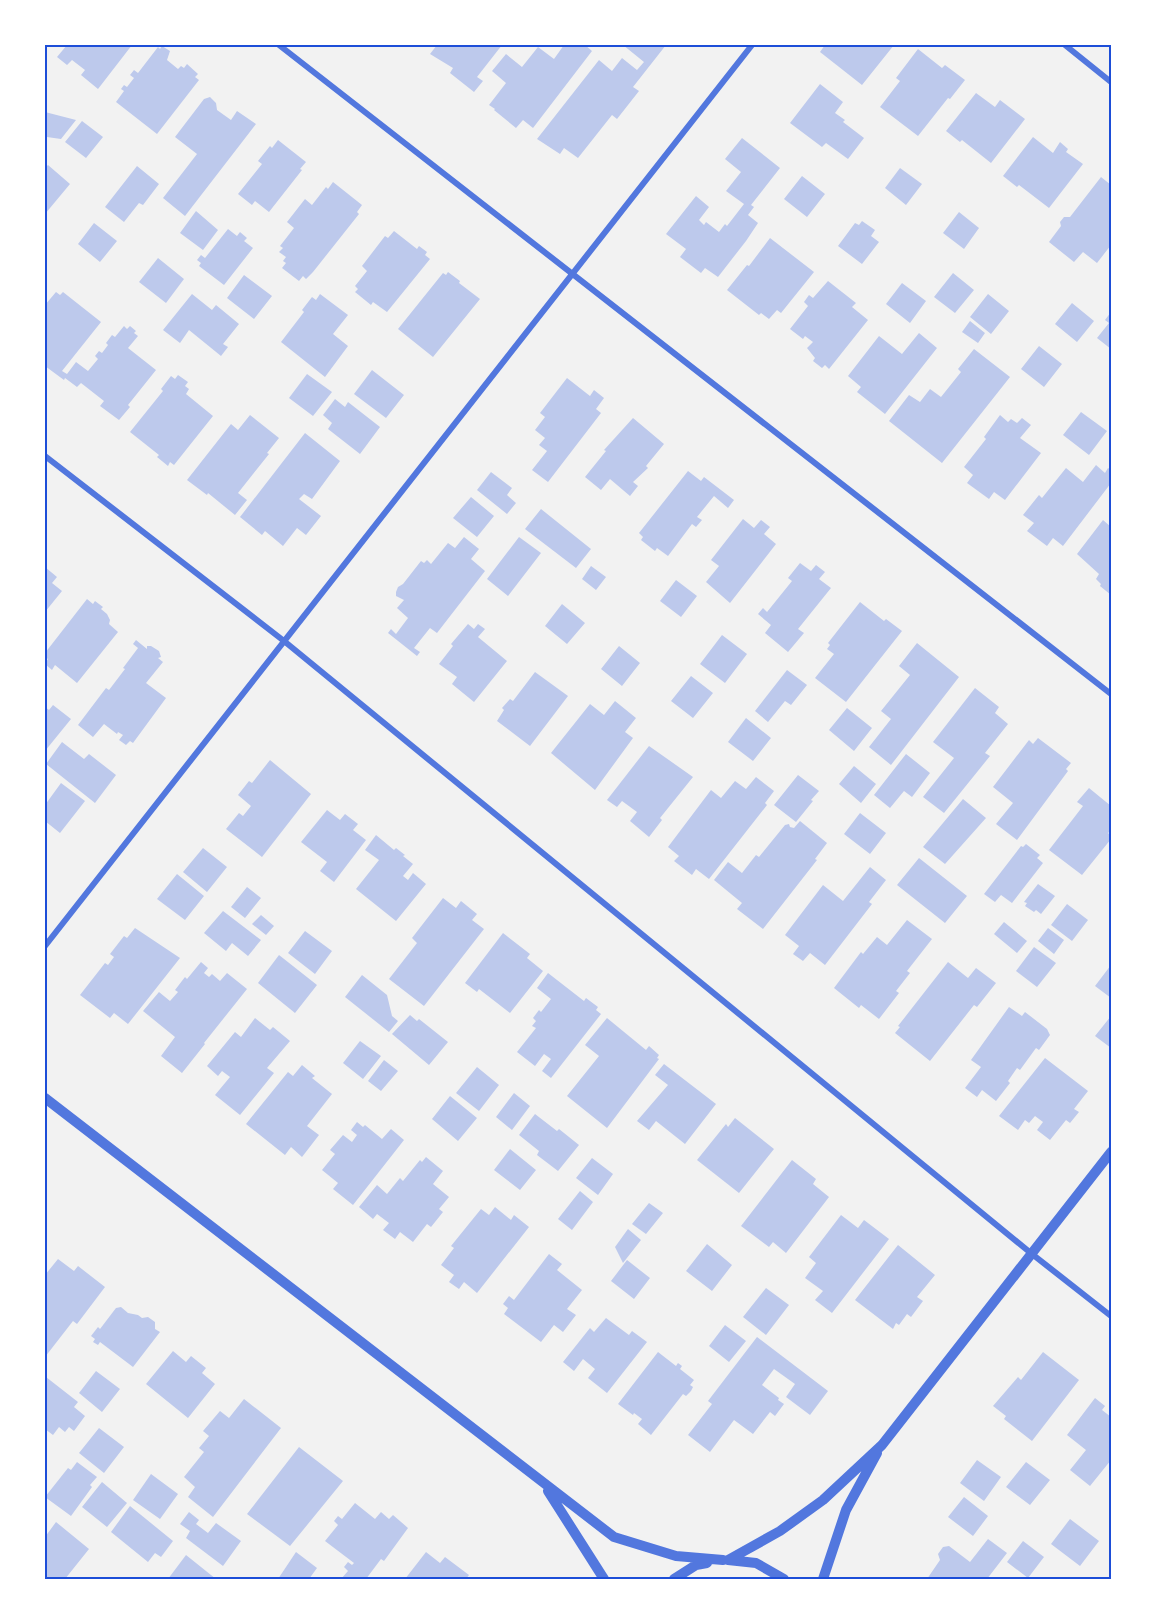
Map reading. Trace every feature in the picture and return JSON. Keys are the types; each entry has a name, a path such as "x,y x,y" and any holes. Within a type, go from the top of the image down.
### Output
{"street":[{"path":"279,45 1111,694"},
{"path":"45,946 752,45"},
{"path":"1065,45 1111,82"},
{"path":"45,456 284,641 1032,1254 1111,1316"},
{"path":"45,1098 614,1537 676,1556 756,1563 784,1579"},
{"path":"674,1579 696,1564 726,1560 780,1531 824,1500 882,1445 1111,1152"},
{"path":"823,1579 846,1510 882,1445"},
{"path":"543,1483 604,1579"}],"building":[{"path":"67,45 132,45 98,89 81,75 85,70 72,60 67,65 57,57"},
{"path":"437,45 502,45 477,77 483,81 474,92 450,73 453,68 430,54"},
{"path":"564,45 585,45 592,51 533,128 523,120 516,128 489,105 506,83 492,71 506,54 522,67 538,47 554,59"},
{"path":"623,45 666,45 633,87 639,91 617,119 612,115 578,158 564,148 560,154 537,139 599,60 612,71 622,58 637,70 644,62"},
{"path":"825,45 894,45 862,85 820,52"},
{"path":"162,46 170,51 167,60 178,69 181,66 184,68 187,64 198,74 195,77 199,80 157,134 116,102 124,91 121,89 124,85 127,87 134,78 130,75 134,70 138,73 158,47 160,49"},
{"path":"918,49 942,68 945,65 965,80 918,136 880,107 900,81 896,78"},
{"path":"820,84 843,102 835,113 864,138 848,159 826,143 822,147 790,123"},
{"path":"976,93 995,107 1000,100 1025,119 991,163 962,140 960,142 946,131"},
{"path":"210,97 216,103 217,110 231,120 237,111 256,124 185,216 163,198 197,154 175,137 204,99"},
{"path":"45,112 76,120 61,139 47,137"},
{"path":"82,121 103,137 86,158 65,142"},
{"path":"1033,137 1053,153 1060,142 1068,149 1066,152 1083,164 1049,208 1003,176"},
{"path":"742,138 780,168 751,205 754,207 748,215 758,223 746,241 718,277 705,268 701,273 680,257 686,249 666,234 696,196 709,207 699,220 704,225 706,222 719,232 725,224 727,226 744,204 726,191 741,172 725,159"},
{"path":"278,140 306,162 269,212 255,201 252,205 238,194 262,164 258,161"},
{"path":"48,165 70,184 45,214 45,168"},
{"path":"137,166 159,184 143,205 139,203 124,222 105,207"},
{"path":"900,168 922,184 906,205 885,188"},
{"path":"802,176 825,194 807,217 784,199"},
{"path":"1101,177 1111,185 1111,245 1097,263 1083,252 1074,262 1049,242 1061,226 1060,222 1064,217 1070,217"},
{"path":"333,182 362,205 357,212 359,214 313,272 306,279 303,276 299,281 282,268 286,263 283,261 286,257 279,252 283,248 280,246 294,228 287,222 305,199 312,205"},
{"path":"196,211 218,230 203,250 180,233"},
{"path":"959,212 979,228 964,249 943,233"},
{"path":"862,221 875,230 871,236 879,242 862,264 838,246 855,223 859,225"},
{"path":"94,223 117,241 100,262 78,244"},
{"path":"228,229 237,236 240,232 247,238 244,241 253,248 224,285 199,266 201,263 197,260 201,255 205,258"},
{"path":"394,231 417,249 419,246 427,252 425,255 430,259 387,312 373,302 371,305 355,292 358,289 355,286 367,271 362,266 385,236 388,238"},
{"path":"770,238 814,272 781,313 777,310 769,319 761,313 759,315 727,290"},
{"path":"158,258 184,279 166,303 139,282"},
{"path":"448,272 480,299 433,357 398,329 443,273 446,275"},
{"path":"953,273 974,290 955,313 934,297"},
{"path":"244,275 272,296 254,319 227,298"},
{"path":"828,281 856,303 852,307 868,320 829,369 825,365 822,368 813,361 815,358 807,348 813,342 805,336 803,339 790,329 808,306 804,302 809,295 813,298"},
{"path":"902,283 926,301 910,323 886,304"},
{"path":"56,292 60,295 63,292 101,322 62,371 67,374 76,362 88,371 98,359 95,356 99,351 102,353 112,335 115,337 124,326 127,329 130,326 138,336 128,348 156,370 119,420 100,406 104,401 81,383 77,387 45,366 45,305"},
{"path":"192,294 212,310 216,305 239,324 223,344 228,347 221,356 189,330 180,343 163,330"},
{"path":"320,294 348,315 333,334 348,346 325,377 281,342 304,312 302,310 312,297 316,300"},
{"path":"988,294 1009,311 991,334 970,317"},
{"path":"1072,303 1094,321 1077,342 1055,324"},
{"path":"1111,312 1111,349 1097,338 1109,323 1105,320"},
{"path":"970,321 985,333 978,343 962,332"},
{"path":"919,333 937,348 885,414 857,392 861,387 848,376 879,336 902,354"},
{"path":"1039,346 1062,364 1044,387 1021,369"},
{"path":"974,349 1010,377 942,463 889,421 909,395 920,402 930,389 941,397 961,372 958,369"},
{"path":"372,370 404,395 386,418 354,394"},
{"path":"307,374 332,392 313,416 289,398"},
{"path":"178,375 188,382 185,386 189,389 186,394 213,416 174,465 170,462 168,466 157,457 159,455 130,432 163,391 161,389 171,376 175,379"},
{"path":"567,378 590,396 594,390 604,398 596,409 601,413 548,482 532,470 547,451 539,445 545,438 535,430 545,417 540,413"},
{"path":"335,399 345,407 348,402 380,427 360,454 328,429 332,423 323,415"},
{"path":"1081,412 1107,431 1089,455 1063,435"},
{"path":"250,415 279,438 238,493 247,500 235,515 208,493 207,495 187,480 231,424 238,430"},
{"path":"1000,415 1008,422 1011,419 1017,423 1022,418 1031,425 1020,438 1041,453 1005,500 994,492 989,499 967,483 973,475 964,467 986,439 984,437"},
{"path":"633,418 664,444 646,466 648,468 633,482 638,486 630,496 610,479 601,490 585,477 606,451 604,450"},
{"path":"305,433 340,461 312,499 304,494 299,499 321,516 306,535 297,528 283,546 265,531 262,535 240,517"},
{"path":"1096,465 1105,473 1108,468 1111,470 1111,483 1063,546 1053,538 1047,546 1027,531 1034,523 1023,515 1039,495 1042,498 1066,468 1083,482"},
{"path":"688,471 701,481 704,477 734,500 728,508 714,496 697,517 702,520 696,527 692,524 668,556 657,548 655,551 641,540 643,537 639,533"},
{"path":"491,472 512,488 507,495 516,503 507,514 477,490"},
{"path":"471,497 494,516 477,537 453,518"},
{"path":"541,509 591,549 576,568 525,529"},
{"path":"743,519 754,528 761,520 770,527 764,534 776,544 730,603 706,582 719,566 711,560"},
{"path":"1103,520 1111,527 1111,595 1100,586 1101,584 1096,579 1099,574 1077,554"},
{"path":"464,537 479,549 471,559 485,571 437,633 430,628 414,648 420,652 417,656 388,633 391,629 396,634 408,618 397,608 404,600 396,596 396,592 421,561 424,563 427,560 431,564 448,543 455,548"},
{"path":"519,537 541,553 508,596 487,579"},
{"path":"800,563 811,571 816,565 825,572 819,579 831,588 798,629 804,633 788,652 765,633 771,625 758,614 763,608 767,612 792,581 788,578"},
{"path":"591,566 606,577 596,590 582,579"},
{"path":"45,567 57,577 52,583 62,591 45,612"},
{"path":"676,580 697,596 681,617 660,601"},
{"path":"87,599 103,607 101,609 107,614 109,624 118,632 77,683 55,665 52,670 45,664 48,659 45,653"},
{"path":"860,602 884,621 886,619 902,631 846,702 815,678 834,654 827,649 830,645 828,643"},
{"path":"562,604 585,623 567,644 545,626"},
{"path":"468,624 474,629 478,624 485,629 478,637 507,661 474,702 452,684 457,677 439,664 453,646 451,644"},
{"path":"722,635 747,654 725,683 700,664"},
{"path":"136,640 147,649 147,646 151,646 159,651 161,657 158,658 163,662 146,683 166,698 133,743 130,741 126,745 119,740 123,735 118,732 117,734 104,724 93,737 78,725 106,688 109,690 125,669 123,668 138,648 133,644"},
{"path":"917,643 959,677 891,765 869,747 891,719 881,711 910,675 899,666"},
{"path":"619,646 640,663 622,686 601,669"},
{"path":"787,670 807,685 791,705 785,701 768,722 755,711"},
{"path":"535,672 568,696 530,746 497,721 504,710 502,708 510,699 513,701"},
{"path":"691,676 713,693 693,718 671,701"},
{"path":"975,688 999,707 995,713 1008,724 985,753 990,756 944,813 923,797 954,758 933,742"},
{"path":"615,701 636,718 625,732 633,738 595,790 551,753 590,704 604,715"},
{"path":"53,705 71,719 45,751 45,707 49,710"},
{"path":"847,708 872,728 854,751 829,730"},
{"path":"746,718 771,738 753,761 728,742"},
{"path":"1038,738 1071,763 1066,769 1068,771 1017,840 996,824 1013,803 993,787 1029,740 1033,744"},
{"path":"62,742 84,759 89,754 116,775 95,803 46,764"},
{"path":"649,746 693,777 660,818 662,820 649,837 630,821 637,812 622,801 617,807 607,800"},
{"path":"906,754 930,773 912,797 904,791 890,808 874,795"},
{"path":"270,760 311,794 262,857 226,829 239,813 243,816 251,806 238,795 249,781 252,783"},
{"path":"854,766 876,784 861,803 839,784"},
{"path":"798,775 819,791 796,822 774,805"},
{"path":"756,777 774,791 765,803 767,805 709,879 696,869 692,875 674,861 679,856 668,847 711,790 721,798 735,781 746,789"},
{"path":"61,783 85,801 60,833 45,821 45,805"},
{"path":"1089,788 1111,806 1111,830 1108,833 1111,839 1082,875 1049,850 1083,806 1077,802"},
{"path":"963,799 986,818 945,864 923,847"},
{"path":"327,810 340,820 345,814 358,824 353,830 366,840 334,882 320,871 327,862 301,842"},
{"path":"860,813 886,833 870,854 844,834"},
{"path":"800,821 827,843 815,859 817,860 763,929 737,909 742,903 714,880 728,862 742,873 756,855 759,857 785,825 789,824 794,828"},
{"path":"376,835 394,850 396,848 405,855 403,856 413,864 403,876 408,880 413,873 426,884 396,921 356,889 379,860 365,850"},
{"path":"1026,844 1040,855 1037,858 1043,863 1012,903 1001,895 995,902 984,894 1021,846"},
{"path":"203,848 227,867 207,892 183,872"},
{"path":"919,858 967,896 945,923 897,885"},
{"path":"870,867 886,880 869,902 872,904 825,965 810,953 803,961 793,954 799,946 785,935 823,885 843,901"},
{"path":"177,874 204,896 185,920 157,899"},
{"path":"1038,884 1055,896 1041,914 1025,906 1027,903 1024,902"},
{"path":"247,887 261,898 245,918 231,907"},
{"path":"443,898 456,908 461,901 477,914 472,920 484,929 424,1006 389,979 417,943 412,938"},
{"path":"1067,904 1088,920 1072,941 1051,925"},
{"path":"223,911 261,940 248,956 232,943 226,951 204,933"},
{"path":"261,915 274,926 266,935 252,924"},
{"path":"907,920 932,939 907,971 910,973 896,991 899,993 879,1019 861,1005 859,1008 834,988 861,952 863,954 877,937 887,945"},
{"path":"1004,922 1027,941 1017,953 994,934"},
{"path":"135,928 180,958 128,1024 114,1013 110,1018 80,995 105,963 108,965 114,957 110,954 124,936 127,938"},
{"path":"1048,928 1064,940 1054,954 1038,941"},
{"path":"305,931 332,951 315,974 288,953"},
{"path":"503,933 530,954 527,958 543,971 510,1013 479,989 477,992 465,983"},
{"path":"1034,947 1056,963 1037,987 1016,971"},
{"path":"279,955 317,985 295,1013 258,983"},
{"path":"201,962 208,968 204,973 209,977 212,974 220,981 227,973 247,989 182,1073 161,1056 175,1037 143,1011 159,992 170,1001 178,992 175,990 185,977 187,979"},
{"path":"948,962 968,978 976,968 996,983 977,1007 974,1005 930,1061 895,1033"},
{"path":"1111,965 1111,998 1095,986"},
{"path":"548,973 584,1001 586,998 598,1007 596,1010 601,1014 551,1078 542,1071 551,1059 544,1054 535,1066 517,1052 536,1028 532,1026 536,1021 533,1018 551,999 537,988"},
{"path":"362,975 387,995 392,1016 398,1021 389,1032 345,997"},
{"path":"1009,1007 1022,1016 1025,1012 1047,1029 1050,1035 1039,1050 1036,1048 1020,1070 1017,1068 1008,1081 1010,1083 996,1101 982,1090 977,1097 965,1088 981,1067 971,1060"},
{"path":"410,1015 417,1021 419,1019 448,1042 429,1065 392,1034"},
{"path":"1111,1016 1111,1048 1095,1036"},
{"path":"255,1018 270,1030 273,1027 290,1041 267,1068 274,1073 240,1115 215,1095 230,1077 222,1071 218,1076 207,1066 235,1032 241,1037"},
{"path":"607,1018 646,1050 649,1046 659,1055 657,1058 659,1059 607,1128 567,1096 599,1056 585,1045"},
{"path":"360,1041 381,1056 363,1079 343,1063"},
{"path":"1045,1058 1088,1091 1074,1109 1079,1112 1070,1123 1066,1120 1050,1140 1037,1130 1043,1122 1035,1116 1029,1123 1025,1120 1018,1130 999,1116"},
{"path":"384,1060 398,1071 381,1091 368,1081"},
{"path":"664,1064 716,1104 685,1144 656,1121 649,1130 637,1121 668,1085 655,1075"},
{"path":"302,1065 315,1076 312,1078 332,1094 307,1126 319,1135 302,1157 291,1147 285,1155 246,1124 288,1072 293,1076"},
{"path":"477,1067 499,1085 479,1111 456,1093"},
{"path":"514,1093 530,1106 512,1130 496,1117"},
{"path":"450,1096 477,1118 458,1141 432,1119"},
{"path":"535,1114 579,1145 558,1171 537,1155 539,1151 519,1135"},
{"path":"735,1118 774,1149 739,1193 697,1160 726,1124 728,1127"},
{"path":"357,1122 363,1127 365,1125 382,1139 391,1129 404,1140 353,1205 333,1189 338,1183 322,1170 335,1154 330,1150 343,1135 352,1142 357,1135 351,1130"},
{"path":"510,1149 536,1170 520,1190 494,1170"},
{"path":"426,1157 443,1171 433,1184 449,1197 439,1209 443,1212 431,1227 427,1224 413,1242 400,1232 395,1239 383,1230 389,1223 377,1214 373,1219 359,1207 377,1185 387,1194 400,1178 403,1181 420,1160 422,1162"},
{"path":"592,1158 613,1174 598,1195 576,1178"},
{"path":"792,1160 816,1179 813,1184 829,1197 786,1253 773,1242 769,1247 741,1226"},
{"path":"580,1191 593,1202 572,1230 558,1219"},
{"path":"649,1203 663,1213 646,1234 632,1224"},
{"path":"495,1207 511,1220 514,1215 529,1227 477,1293 464,1282 459,1289 449,1282 454,1275 441,1265 454,1248 451,1246 481,1209 489,1215"},
{"path":"841,1215 858,1228 864,1220 889,1239 832,1313 815,1300 823,1291 805,1278 816,1263 809,1257"},
{"path":"628,1229 641,1240 623,1263 615,1247"},
{"path":"707,1244 732,1265 712,1291 686,1271"},
{"path":"898,1245 935,1275 917,1297 923,1301 911,1317 907,1314 899,1325 896,1323 893,1329 855,1300"},
{"path":"549,1254 562,1264 557,1270 582,1290 567,1309 576,1315 563,1332 554,1325 541,1342 504,1314 508,1308 503,1304 509,1296 514,1300"},
{"path":"58,1259 74,1271 78,1266 105,1287 77,1324 73,1321 45,1357 45,1275"},
{"path":"627,1260 650,1278 634,1299 611,1281"},
{"path":"766,1288 789,1305 766,1335 743,1317"},
{"path":"121,1307 128,1313 142,1318 148,1317 155,1322 155,1329 160,1332 133,1367 100,1342 98,1345 93,1342 95,1339 91,1336 98,1327 100,1329 116,1308"},
{"path":"606,1318 629,1335 632,1331 647,1342 607,1393 588,1378 595,1369 583,1359 574,1371 563,1362 590,1328 594,1332"},
{"path":"725,1325 746,1341 729,1362 709,1346"},
{"path":"757,1337 828,1391 810,1415 786,1397 795,1384 774,1369 762,1385 784,1404 775,1416 770,1412 753,1434 734,1420 710,1452 688,1435 712,1404 708,1401"},
{"path":"173,1351 186,1362 191,1356 206,1368 202,1373 215,1384 188,1418 146,1384"},
{"path":"658,1352 676,1366 678,1363 682,1366 680,1369 694,1380 690,1385 693,1387 691,1391 686,1396 683,1394 651,1435 638,1424 642,1419 618,1404"},
{"path":"1043,1352 1079,1380 1032,1441 1004,1419 1006,1416 993,1406 1018,1377 1021,1380"},
{"path":"96,1371 120,1389 102,1412 79,1393"},
{"path":"46,1377 78,1402 74,1407 85,1416 74,1431 69,1427 65,1432 59,1427 53,1435 45,1429"},
{"path":"1095,1398 1105,1406 1102,1410 1111,1417 1111,1460 1090,1486 1070,1470 1086,1450 1067,1435"},
{"path":"244,1399 281,1428 213,1517 188,1497 195,1487 184,1477 204,1452 199,1448 209,1436 203,1431 220,1411 229,1418"},
{"path":"99,1428 124,1447 104,1473 79,1453"},
{"path":"299,1447 343,1481 290,1546 247,1514"},
{"path":"977,1460 1001,1477 984,1501 960,1483"},
{"path":"77,1462 97,1477 71,1516 45,1497 68,1468 71,1470"},
{"path":"1026,1462 1050,1480 1030,1505 1006,1487"},
{"path":"151,1474 178,1494 160,1519 133,1500"},
{"path":"102,1482 127,1503 107,1527 82,1507"},
{"path":"964,1497 988,1516 973,1536 948,1517"},
{"path":"355,1503 375,1519 381,1512 389,1519 393,1515 408,1528 384,1561 381,1559 366,1579 341,1579 348,1571 344,1567 348,1562 352,1565 354,1563 325,1541 338,1525 334,1521 338,1516 342,1519"},
{"path":"130,1506 173,1541 161,1557 155,1553 148,1562 111,1532"},
{"path":"189,1512 199,1520 196,1524 208,1533 216,1523 241,1541 223,1566 186,1538 190,1531 180,1524"},
{"path":"1070,1519 1099,1541 1080,1566 1051,1544"},
{"path":"56,1522 89,1549 65,1579 45,1579 45,1537"},
{"path":"988,1539 1007,1553 987,1579 927,1579 940,1560 938,1554 943,1547 949,1546 970,1562"},
{"path":"1023,1541 1044,1557 1028,1578 1007,1562"},
{"path":"296,1552 317,1568 309,1579 278,1579"},
{"path":"426,1552 440,1563 445,1557 469,1575 466,1579 405,1579"},
{"path":"186,1555 216,1579 168,1579"}]}
